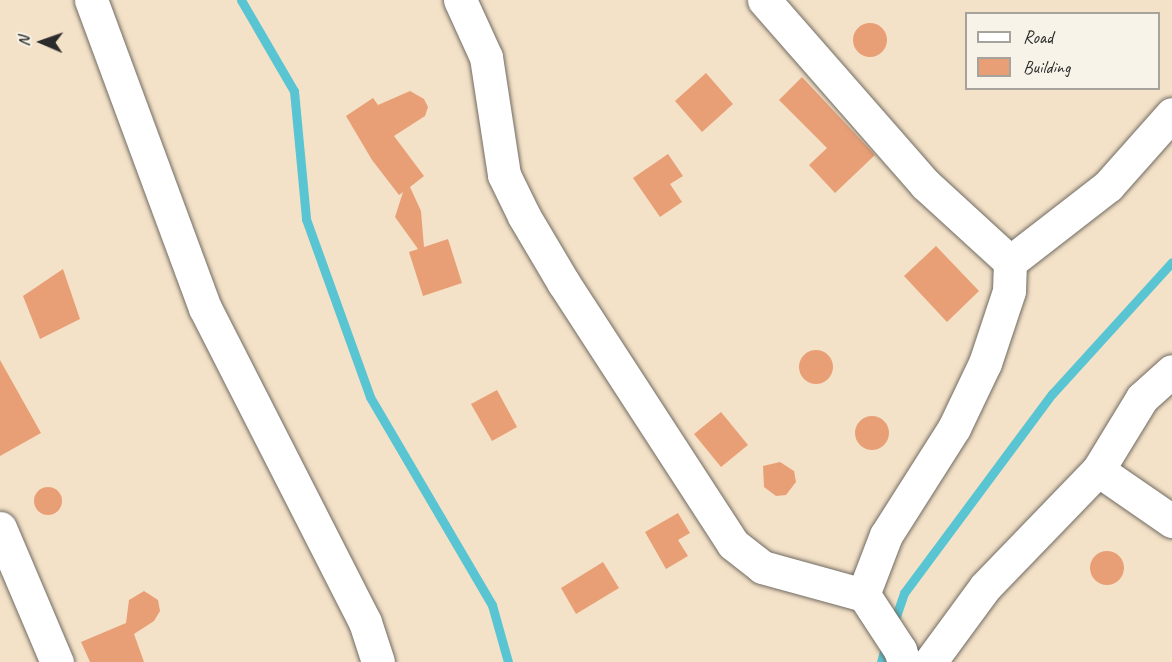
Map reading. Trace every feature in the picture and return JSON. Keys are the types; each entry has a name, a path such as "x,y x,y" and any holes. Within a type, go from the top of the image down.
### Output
{"street":[{"path":"91,0 206,308 365,622 378,662"},
{"path":"460,0 486,57 504,175 524,216 563,282 733,544 762,567 863,595 900,650 904,662"},
{"path":"764,0 925,184 1010,262 1009,291 985,363 954,428 886,535 863,595"},
{"path":"1010,262 1108,186 1172,114"},
{"path":"930,662 985,587 1098,470 1142,398 1172,371"},
{"path":"1098,470 1172,521"},
{"path":"0,528 57,662"}],"building":[{"path":"870,23 882,28 887,40 882,52 870,57 858,52 853,40 858,28"},
{"path":"706,73 733,104 702,132 675,101"},
{"path":"802,77 875,155 835,193 809,165 827,148 779,100"},
{"path":"410,91 424,99 428,107 425,116 394,136 424,176 410,187 421,211 424,247 448,239 462,283 423,296 409,252 418,249 395,217 403,192 399,195 372,160 346,116 373,98 378,105"},
{"path":"668,154 683,176 670,184 682,202 660,217 633,178"},
{"path":"936,246 979,291 947,322 904,276"},
{"path":"63,269 80,319 40,339 23,296"},
{"path":"816,350 828,355 833,367 828,379 816,384 804,379 799,367 804,355"},
{"path":"0,360 41,433 0,456"},
{"path":"497,390 517,427 492,441 471,404"},
{"path":"721,412 748,445 721,467 694,434"},
{"path":"872,416 884,421 889,433 884,445 872,450 860,445 855,433 860,421"},
{"path":"780,462 794,471 796,482 786,495 776,496 764,487 763,466"},
{"path":"48,487 58,491 62,501 58,511 48,515 38,511 34,501 38,491"},
{"path":"678,513 690,533 678,540 688,556 666,569 645,532"},
{"path":"1107,551 1119,556 1124,568 1119,580 1107,585 1095,580 1090,568 1095,556"},
{"path":"603,562 619,588 576,614 561,588"},
{"path":"144,591 158,600 160,611 154,621 134,634 144,662 90,662 81,642 126,623 129,600"}],"waterway":[{"path":"241,0 294,91 306,219 370,397 492,605 508,662"},
{"path":"893,625 904,593 1052,394 1172,262"},
{"path":"881,662 886,644"}]}
